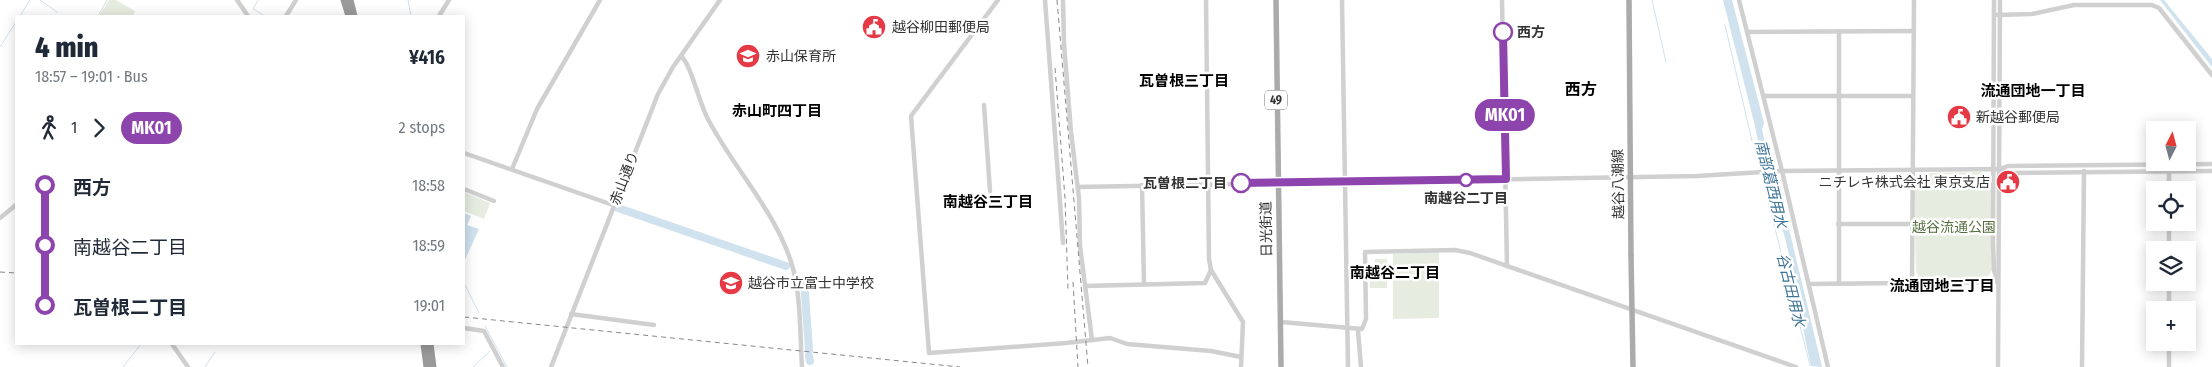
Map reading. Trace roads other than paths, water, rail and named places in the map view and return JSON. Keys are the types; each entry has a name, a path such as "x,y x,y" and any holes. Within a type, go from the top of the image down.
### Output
{"highway":[{"path":"344,0 349,15"},
{"path":"350,0 354,15"},
{"path":"424,345 427,367"},
{"path":"430,345 433,367"}],"main road":[{"name":"日光街道","path":"1276,0 1281,367"},
{"name":"越谷八潮線","path":"1629,0 1633,367"}],"street":[{"path":"238,0 247,15"},
{"path":"287,15 296,0"},
{"path":"440,15 448,0"},
{"path":"512,169 537,109 600,0"},
{"name":"赤山通り","path":"551,367 658,94 681,56 720,0"},
{"path":"998,0 911,116 929,353 1066,344 1112,338 1126,344 1211,351 1241,357"},
{"path":"1045,0 1063,244"},
{"path":"1064,0 1064,44 1071,132 1078,187 1080,246 1092,340"},
{"path":"1084,286 1205,283 1211,270 1206,0"},
{"path":"1342,0 1348,367"},
{"path":"1502,0 1507,266"},
{"path":"1739,0 1764,96 1828,367"},
{"path":"1912,283 1914,0"},
{"path":"1994,0 1994,270 1998,282"},
{"path":"1998,367 2000,0"},
{"path":"1994,15 2032,14 2074,5 2152,5 2159,8 2212,75"},
{"path":"1839,31 1839,284"},
{"path":"1747,32 1914,31"},
{"path":"681,56 689,67 699,100 709,122 772,222 792,265 802,367"},
{"path":"1764,96 1913,96"},
{"path":"984,105 990,191"},
{"path":"465,153 613,205"},
{"path":"2196,164 2212,164"},
{"path":"2000,170 2008,166 2146,165"},
{"path":"2082,367 2084,166"},
{"path":"1078,187 1631,177 1838,170 2000,170 2008,173 2212,172"},
{"path":"2169,172 2169,181"},
{"path":"1142,186 1144,284"},
{"path":"465,189 494,201"},
{"path":"0,218 15,206"},
{"path":"1838,224 1912,224"},
{"path":"1281,322 1362,329 1366,319 1365,252 1455,250 1507,266 1796,367"},
{"path":"1211,270 1243,322 1241,367"},
{"path":"1809,284 1998,282"},
{"path":"571,314 654,325"},
{"path":"465,328 484,331 503,367"},
{"path":"1358,330 1361,367"},
{"path":"173,345 188,367"},
{"path":"2169,351 2169,367"}],"water":[{"path":"1723,0 1732,0 1764,123 1762,129 1770,163 1763,164"},
{"path":"2160,0 2164,0 2212,59 2212,67"},
{"path":"1775,178 1780,205 1785,212 1822,367 1811,366 1786,242 1766,179"},
{"path":"465,213 471,216 467,225 479,229 465,260"}],"waterway":[{"path":"21,15 30,0"},
{"path":"40,0 57,12"},
{"path":"99,15 107,0"},
{"path":"258,0 253,9 263,15"},
{"path":"408,0 411,15"},
{"path":"1652,0 1666,62"},
{"path":"0,47 15,24"},
{"name":"谷古田用水","path":"1725,25 1752,141"},
{"name":"南部葛西用水","path":"1765,155 1773,187"},
{"name":"谷古田用水","path":"1764,186 1810,365"},
{"path":"618,208 786,266"},
{"path":"804,280 809,350"},
{"path":"465,285 479,313"},
{"path":"485,326 507,367"},
{"path":"123,367 140,345"},
{"path":"473,367 490,351"},
{"path":"205,367 215,352"},
{"path":"809,356 810,361"}],"railway":[{"path":"1057,0 1088,367"},
{"path":"1055,68 1065,198 1068,290"},
{"path":"0,272 15,273"},
{"path":"1073,282 1078,367"},
{"path":"465,317 960,367"}],"place":[{"name":"越谷柳田郵便局","path":"874,27"},
{"name":"西方","path":"1503,32"},
{"name":"赤山保育所","path":"748,56"},
{"name":"新越谷郵便局","path":"1959,117"},
{"name":"南越谷二丁目","path":"1466,180"},
{"name":"ニチレキ株式会社 東京支店","path":"2008,182"},
{"name":"瓦曽根二丁目","path":"1241,183"},
{"name":"越谷市立富士中学校","path":"731,283"}],"district":[{"name":"瓦曽根三丁目","path":"1184,81"},
{"name":"西方","path":"1581,89"},
{"name":"流通団地一丁目","path":"2033,91"},
{"name":"赤山町四丁目","path":"777,111"},
{"name":"南越谷三丁目","path":"988,202"},
{"name":"南越谷二丁目","path":"1395,273"},
{"name":"流通団地三丁目","path":"1942,286"}],"park label":[{"name":"越谷流通公園","path":"1954,227"}]}
